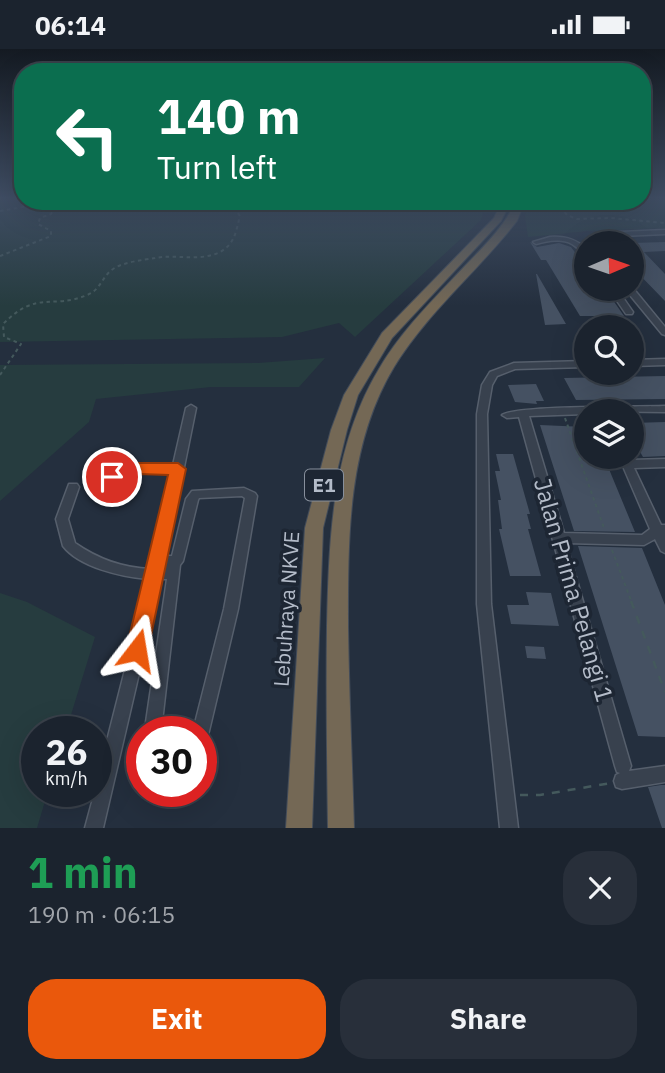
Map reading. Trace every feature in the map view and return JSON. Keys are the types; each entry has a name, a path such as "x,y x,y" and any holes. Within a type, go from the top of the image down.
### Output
{"highway":[{"name":"Lebuhraya NKVE","path":"299,828 314,527 339,430 351,395 387,336 484,233"},
{"name":"E1","path":"341,828 337,675 340,531 355,437 367,405 386,369 421,321 501,233"}],"street":[{"path":"644,235 662,235"},
{"path":"536,242 561,239 574,241"},
{"path":"621,301 629,312"},
{"path":"640,301 663,327"},
{"path":"644,363 665,362"},
{"path":"509,828 484,604 482,414 487,385 493,374 514,366 574,364"},
{"path":"94,828 157,568 191,408"},
{"path":"644,410 665,409"},
{"path":"507,415 574,411"},
{"name":"Jalan Prima Pelangi 1","path":"524,415 623,773"},
{"path":"644,462 665,463"},
{"path":"112,477 139,469 178,469"},
{"path":"629,469 661,530 665,548"},
{"path":"73,487 62,519 69,546 111,568 133,574 175,567"},
{"path":"155,716 175,567 192,499 196,494 248,492 251,496 231,609 205,716"},
{"path":"559,538 645,540 661,530"},
{"path":"623,773 665,775"}],"path":[{"path":"0,255 20,249 30,241 51,236 51,233"},
{"path":"0,375 21,344 4,337 3,324 18,309 36,301 70,300 94,292 104,284 112,269 125,264 162,257 207,257 217,253 235,238 236,233"},
{"path":"562,411 665,692"},
{"path":"505,795 540,795 623,773"}],"green space":[{"path":"0,233 467,233 355,337 339,323 282,337 0,342"},
{"path":"527,233 564,233 528,237"},
{"path":"325,358 299,387 211,387 96,399 89,422 0,501 0,365 258,363"},
{"path":"0,593 27,602 95,637 71,716 21,716 21,807 43,807 37,828 0,828"}],"building":[{"path":"530,242 537,247 559,243 571,247 574,251 574,301 614,301 623,315 579,315 546,260 541,260"},
{"path":"665,242 665,251 644,252 644,243"},
{"path":"644,252 665,274 665,301 644,279"},
{"path":"537,274 566,324 545,325"},
{"path":"644,376 665,376 665,399 575,399 564,378 574,378 574,385 644,385"},
{"path":"536,384 544,401 536,401 537,404 515,402 508,385"},
{"path":"665,422 665,456 644,457 644,423"},
{"path":"540,425 574,426 574,469 609,469 635,532 574,531"},
{"path":"496,454 513,454 530,514 527,514 531,529 528,529 541,576 510,576 499,529 502,529 498,500 501,500 495,471 500,471"},
{"path":"578,546 642,548 665,605 665,737 638,736"},
{"path":"526,592 551,593 559,626 511,624 507,605 529,605"},
{"path":"525,646 544,647 546,659 527,658"},
{"path":"665,785 665,828 662,828 648,787"}],"route":[{"path":"112,477 139,469 178,469 137,650"}]}
